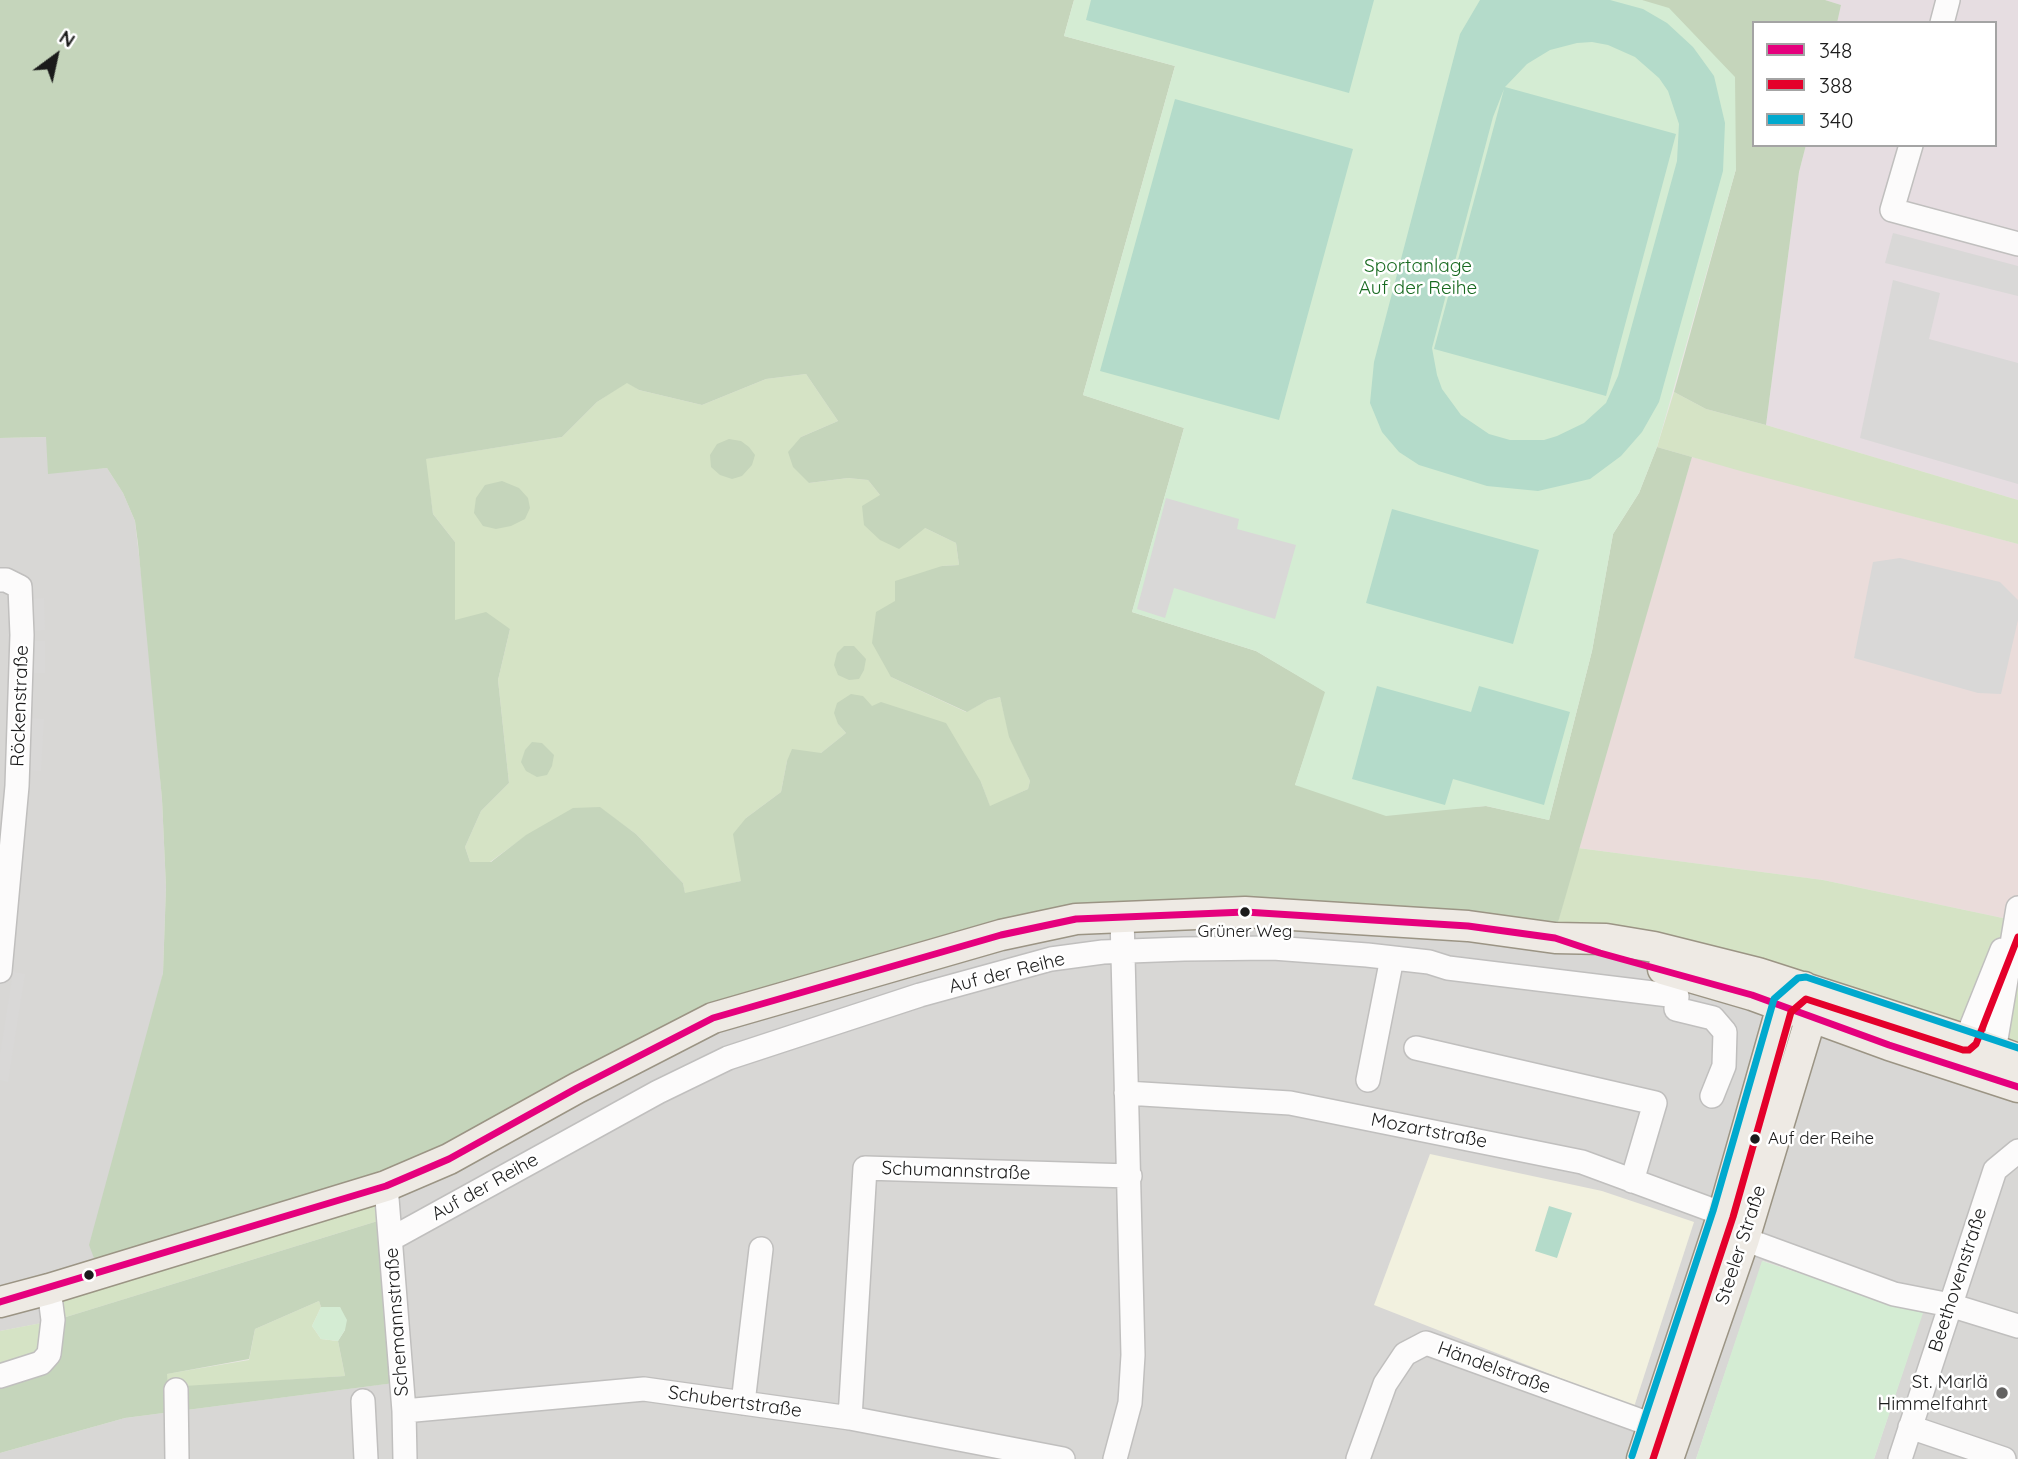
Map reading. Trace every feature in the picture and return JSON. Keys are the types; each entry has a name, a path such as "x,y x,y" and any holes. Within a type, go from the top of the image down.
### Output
{"main road":[{"name":"Auf der Reihe","path":"0,1301 49,1289 386,1186 449,1159 577,1088 713,1018 1001,935 1076,919 1245,912 1468,926 1555,938 1606,939 1654,947 1758,973 1793,997 1966,1040 2006,1055"},
{"path":"1793,997 1811,1017 2018,1087"},
{"name":"Steeler Straße","path":"1642,1459 1655,1426 1793,997"},
{"name":"Steeler Straße","path":"1668,1459 1744,1239 1811,1017"}],"street":[{"path":"1943,21 1948,0"},
{"path":"1910,147 1892,210 2018,244"},
{"name":"Röckenstraße","path":"0,580 20,587 10,708 13,846 0,971"},
{"path":"1115,1459 1130,1403 1133,1356 1122,916"},
{"path":"2016,924 2006,1055 1968,1072 1966,1040 2016,924"},
{"name":"Auf der Reihe","path":"391,1239 658,1092 728,1058 920,995 1051,959 1122,952 1273,948 1429,962 1448,968 1677,996 1675,1009 1713,1018 1725,1032 1724,1066 1712,1096"},
{"path":"1368,1080 1392,958"},
{"path":"1416,1048 1655,1103 1632,1181"},
{"name":"Mozartstraße","path":"1126,1093 1290,1103 1582,1163 1723,1214"},
{"name":"Beethovenstraße","path":"1900,1459 1995,1170 2018,1151"},
{"name":"Schumannstraße","path":"850,1418 865,1168 1130,1176"},
{"name":"Schemannstraße","path":"386,1186 404,1411 405,1459"},
{"path":"1744,1239 1894,1294 1950,1305 2018,1326"},
{"path":"743,1403 761,1249"},
{"path":"0,1376 41,1363 49,1354 53,1321 49,1289"},
{"name":"Händelstraße","path":"1357,1459 1385,1384 1405,1354 1426,1343 1655,1426"},
{"name":"Schubertstraße","path":"404,1411 644,1389 850,1418 1063,1459"},
{"path":"176,1390 177,1459"},
{"path":"363,1401 366,1459"},
{"path":"1910,1427 2004,1459"}],"shaded area":[{"path":"0,0 1074,0 1064,36 1175,66 1083,395 1184,428 1132,612 1256,651 1326,692 1295,785 1444,809 1486,806 1549,820 1592,651 1613,534 1639,493 1657,447 1692,457 1555,933 1178,909 782,993 447,1158 100,1274 89,1245 163,973 166,887 162,799 138,544 135,521 123,493 107,468 48,474 46,437 0,438","holes":["806,374 838,421 801,437 788,452 793,467 809,483 848,478 868,480 880,495 862,506 864,525 880,540 899,549 925,528 956,543 959,565 942,566 895,581 895,601 876,612 872,643 891,677 967,712 988,700 1000,697 1009,737 1030,781 1028,789 990,806 981,782 946,723 881,702 872,706 863,696 851,694 837,703 834,713 838,724 846,733 821,753 792,749 781,792 746,818 733,834 741,881 685,893 683,883 636,834 600,807 573,808 526,835 491,862 470,862 465,847 481,811 509,783 498,680 510,629 486,612 455,620 455,542 433,514 426,459 562,437 597,402 627,383 639,390 702,405 766,379"]},
{"path":"1642,0 1825,0 1841,5 1837,21 1752,21 1752,147 1805,147 1799,172 1766,425 1706,409 1674,392 1736,169"},
{"path":"1825,0 2018,0 2018,500 1766,425 1799,172 1805,147 1997,147 1997,21 1837,21 1841,5"},
{"path":"1893,233 2018,266 2018,296 1885,263"},
{"path":"1893,280 1940,293 1929,339 2018,363 2018,484 1860,438"},
{"path":"47,437 49,473 107,468 123,493 135,521 149,642 162,799 166,887 163,973 100,1274 53,1321 0,1331 0,438"},
{"path":"729,439 741,441 755,455 752,465 742,476 732,479 720,475 711,467 710,455 717,444"},
{"path":"1692,457 2018,544 2018,898 2012,920 1823,880 1578,848"},
{"path":"502,481 519,488 528,498 530,508 525,519 511,526 496,529 483,526 474,513 476,498 485,485"},
{"path":"1166,498 1239,519 1237,529 1296,545 1275,619 1174,588 1165,618 1137,609"},
{"path":"1900,558 2000,582 2018,600 2018,620 2001,694 1978,693 1854,658 1873,562"},
{"path":"44,598 45,630 33,631 32,599"},
{"path":"32,641 45,641 45,673 32,673"},
{"path":"844,646 854,646 866,659 859,679 849,680 838,675 834,665 837,653"},
{"path":"31,718 44,719 41,771 28,770"},
{"path":"532,742 542,743 554,755 547,775 537,777 526,771 521,762 525,750"},
{"path":"1127,918 1554,939 1598,955 1662,971 2018,1089 2018,1459 1874,1459 1922,1313 1763,1261 1696,1459 0,1459 0,1453 125,1418 401,1382 387,1187 714,1020"},
{"path":"13,972 25,974 8,1082 0,1080 0,1055"},
{"path":"1430,1154 1602,1191 1694,1222 1634,1407 1374,1305"},
{"path":"381,1220 402,1382 125,1418 0,1453 0,1376 41,1363 53,1321","holes":["319,1301 321,1307 340,1307 345,1330 338,1341 345,1376 168,1387 167,1374 249,1359 255,1329"]}],"green space":[{"name":"Sportanlage Auf der Reihe","path":"1074,0 1642,0 1669,8 1735,77 1736,169 1657,447 1639,493 1613,534 1592,651 1549,820 1486,806 1386,816 1295,785 1325,692 1256,651 1132,612 1184,428 1083,395 1175,66 1064,36"},
{"path":"1091,0 1374,0 1349,93 1086,20"},
{"path":"1480,0 1610,0 1643,9 1667,23 1693,47 1714,76 1725,123 1723,171 1659,402 1642,432 1621,456 1590,479 1538,491 1487,486 1419,465 1399,452 1382,432 1370,403 1374,362 1460,34","holes":["1577,43 1608,45 1635,57 1659,78 1668,91 1679,124 1677,161 1618,376 1606,403 1584,423 1557,436 1544,440 1510,440 1489,434 1461,415 1442,389 1432,348 1493,117 1504,89 1434,349 1606,396 1676,134 1505,87 1527,64 1550,50"]},
{"path":"1175,99 1353,149 1279,420 1100,371"},
{"path":"806,374 838,421 801,437 809,483 848,478 868,480 880,495 925,528 956,543 959,565 942,566 895,601 891,677 966,712 1000,697 1010,737 1030,781 1028,789 990,807 981,782 838,724 846,733 821,753 787,761 781,792 746,818 741,881 685,894 683,883 636,834 600,808 527,835 490,862 470,862 465,847 481,811 509,783 498,680 510,629 455,620 455,542 433,514 425,459 562,437 597,402 627,382 639,390 702,405 766,379"},
{"path":"1674,392 1706,409 2018,500 2018,544 1657,447"},
{"path":"1392,509 1539,550 1513,644 1366,603"},
{"path":"1377,686 1471,712 1479,686 1570,712 1544,805 1453,779 1445,805 1352,779"},
{"path":"1578,848 1823,880 2012,920 1965,1037 1555,933"},
{"path":"2018,928 2018,1055 1997,1049"},
{"path":"385,1186 381,1220 53,1321 51,1348 0,1376 0,1331 52,1321 49,1290"},
{"path":"1549,1206 1572,1213 1557,1258 1535,1251"},
{"path":"1762,1261 1923,1313 1874,1459 1696,1459"},
{"path":"319,1301 321,1307 312,1326 321,1339 338,1341 345,1376 168,1388 166,1374 249,1360 255,1329"},
{"path":"321,1307 340,1307 347,1320 345,1330 338,1341 321,1339 312,1326"}],"transit line":[{"name":"348","path":"0,1302 386,1186 449,1159 577,1088 713,1018 1001,935 1076,919 1245,912 1468,926 1555,938 1752,995 1889,1045 2018,1087"},
{"name":"388","path":"1653,1459 1733,1217 1791,1012 1806,999 1969,1050 1976,1044 2018,937"},
{"name":"340","path":"1632,1456 1713,1211 1774,999 1798,978 1806,977 2018,1048"}],"place":[{"name":"Grüner Weg","path":"1245,912"},
{"name":"Auf der Reihe","path":"1755,1139"},
{"name":"St. Marlä Himmelfahrt","path":"2002,1393"}]}
